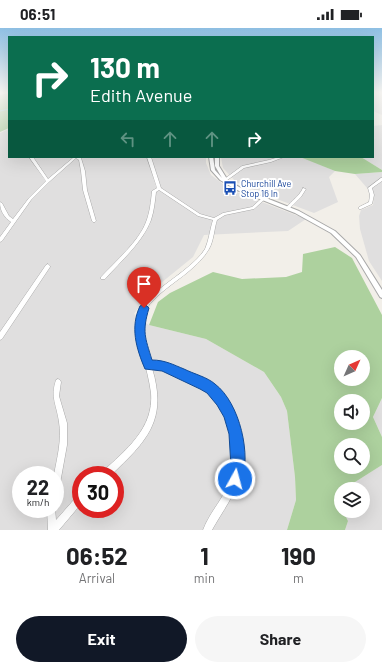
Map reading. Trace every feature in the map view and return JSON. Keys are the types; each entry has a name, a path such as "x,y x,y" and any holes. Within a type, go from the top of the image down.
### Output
{"street":[{"path":"32,158 48,181"},
{"path":"0,240 30,199 75,158"},
{"path":"78,158 80,159 84,171 85,190 94,221"},
{"path":"149,158 159,189 199,215 215,219 224,214 253,208 264,199"},
{"path":"211,158 213,170 216,175 239,189 288,208 333,232 350,247 362,262 382,296"},
{"path":"217,158 217,166 225,180"},
{"path":"225,180 243,167 279,158"},
{"path":"360,208 371,202 372,195 370,188 382,180"},
{"path":"103,278 147,225 154,191 159,189"},
{"path":"288,208 299,199 304,189"},
{"path":"0,203 7,217 13,221"},
{"path":"114,466 140,441 151,420 154,409 155,392 149,365 139,336 139,326 144,308 157,294 200,258 207,249 215,219"},
{"path":"0,337 48,266"},
{"path":"149,365 162,365 197,380 212,389 222,400 230,415 236,434 238,467 235,479 207,530"},
{"path":"58,382 56,396 63,423 63,445 59,466"},
{"path":"52,530 72,508"},
{"path":"51,518 52,530"}],"shaded area":[{"path":"382,125 382,170 363,158 374,158 374,126"},
{"path":"8,129 8,158 206,158 206,163 211,175 231,190 306,219 288,231 204,235 193,257 156,287 145,298 134,314 149,325 206,339 264,372 281,397 287,411 295,477 296,500 287,530 0,530 0,133"},
{"path":"221,158 305,158 335,171 329,177 338,202 314,213 236,182 223,168"},
{"path":"382,172 382,281 369,261 360,229 359,216 361,210 373,205 374,196 355,174"},
{"path":"382,398 382,437 373,417"},
{"path":"382,465 382,530 345,530 348,521 346,518 370,518 370,482 355,482 370,474"}],"green space":[{"path":"0,115 8,115 8,128 0,132"},
{"path":"302,158 363,158 382,170 382,172 355,174 335,171"},
{"path":"335,247 352,258 382,315 382,398 373,417 382,437 382,465 370,473 370,438 334,438 334,474 368,474 355,482 334,482 334,518 346,518 348,521 345,530 287,530 296,500 295,477 287,411 281,397 264,372 206,339 149,325 158,302 170,293 213,272 242,279 286,277 302,272 303,254"}],"place":[{"name":"Churchill Ave Stop 16 In","path":"230,188"}],"route":[{"path":"144,308 139,326 139,336 149,365 162,365 204,384 212,389 222,400 230,415 236,434 238,450 238,467 235,479"}]}
